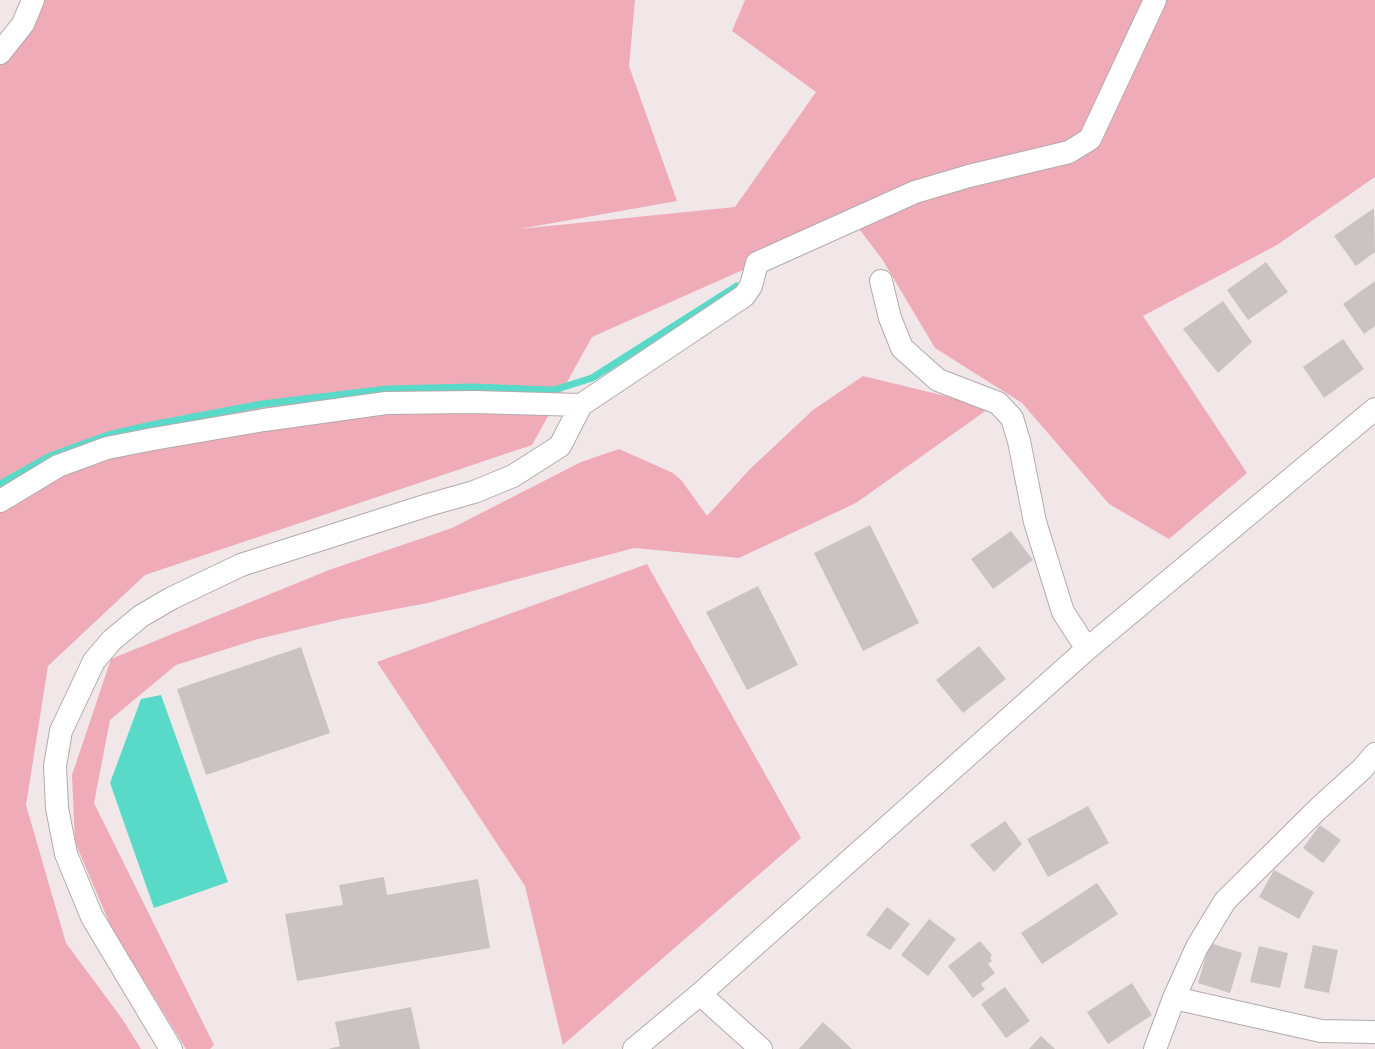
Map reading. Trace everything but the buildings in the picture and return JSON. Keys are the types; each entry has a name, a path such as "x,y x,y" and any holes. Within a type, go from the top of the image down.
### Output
{"street":[{"path":"0,53 23,24 33,0"},
{"path":"171,1049 92,918 66,854 57,808 55,766 61,731 94,661 112,640 141,616 172,598 241,566 428,505 474,492 513,476 560,446 581,405 744,296 751,286 757,263 915,192 969,176 1069,152 1090,139 1156,0"},
{"path":"881,281 890,318 902,348 938,380 998,403 1012,418 1019,441 1035,522 1063,612 1087,649"},
{"path":"0,500 58,466 107,448 264,420 386,403 475,402 581,405"},
{"path":"634,1049 700,994 1087,649 1375,409"},
{"path":"1155,1049 1174,998 1197,947 1225,901 1319,808 1362,770 1375,754"},
{"path":"700,994 761,1049"},
{"path":"1174,998 1321,1031 1375,1032"}],"shaded area":[{"path":"41,0 635,0 629,66 677,201 519,229 735,207 816,92 732,31 745,0 1375,0 1375,177 1277,245 1143,316 1247,473 1169,539 1109,504 1022,403 935,348 882,259 853,221 592,337 532,445 145,575 48,666 26,805 66,943 123,1020 141,1049 0,1049 0,66"},
{"path":"863,376 991,407 856,503 739,558 634,548 428,603 342,619 258,639 176,665 110,720 94,803 214,1045 210,1049 186,1049 112,929 75,842 72,775 111,659 329,570 452,528 581,462 619,449 673,473 682,481 707,516 750,469 813,410"},
{"path":"647,564 801,838 563,1045 525,886 377,662"},
{"path":"161,695 228,882 154,908 110,783 141,699"}],"waterway":[{"path":"0,484 50,456 108,435 151,425 262,404 387,389 473,387 554,390 592,378 737,286"}]}
